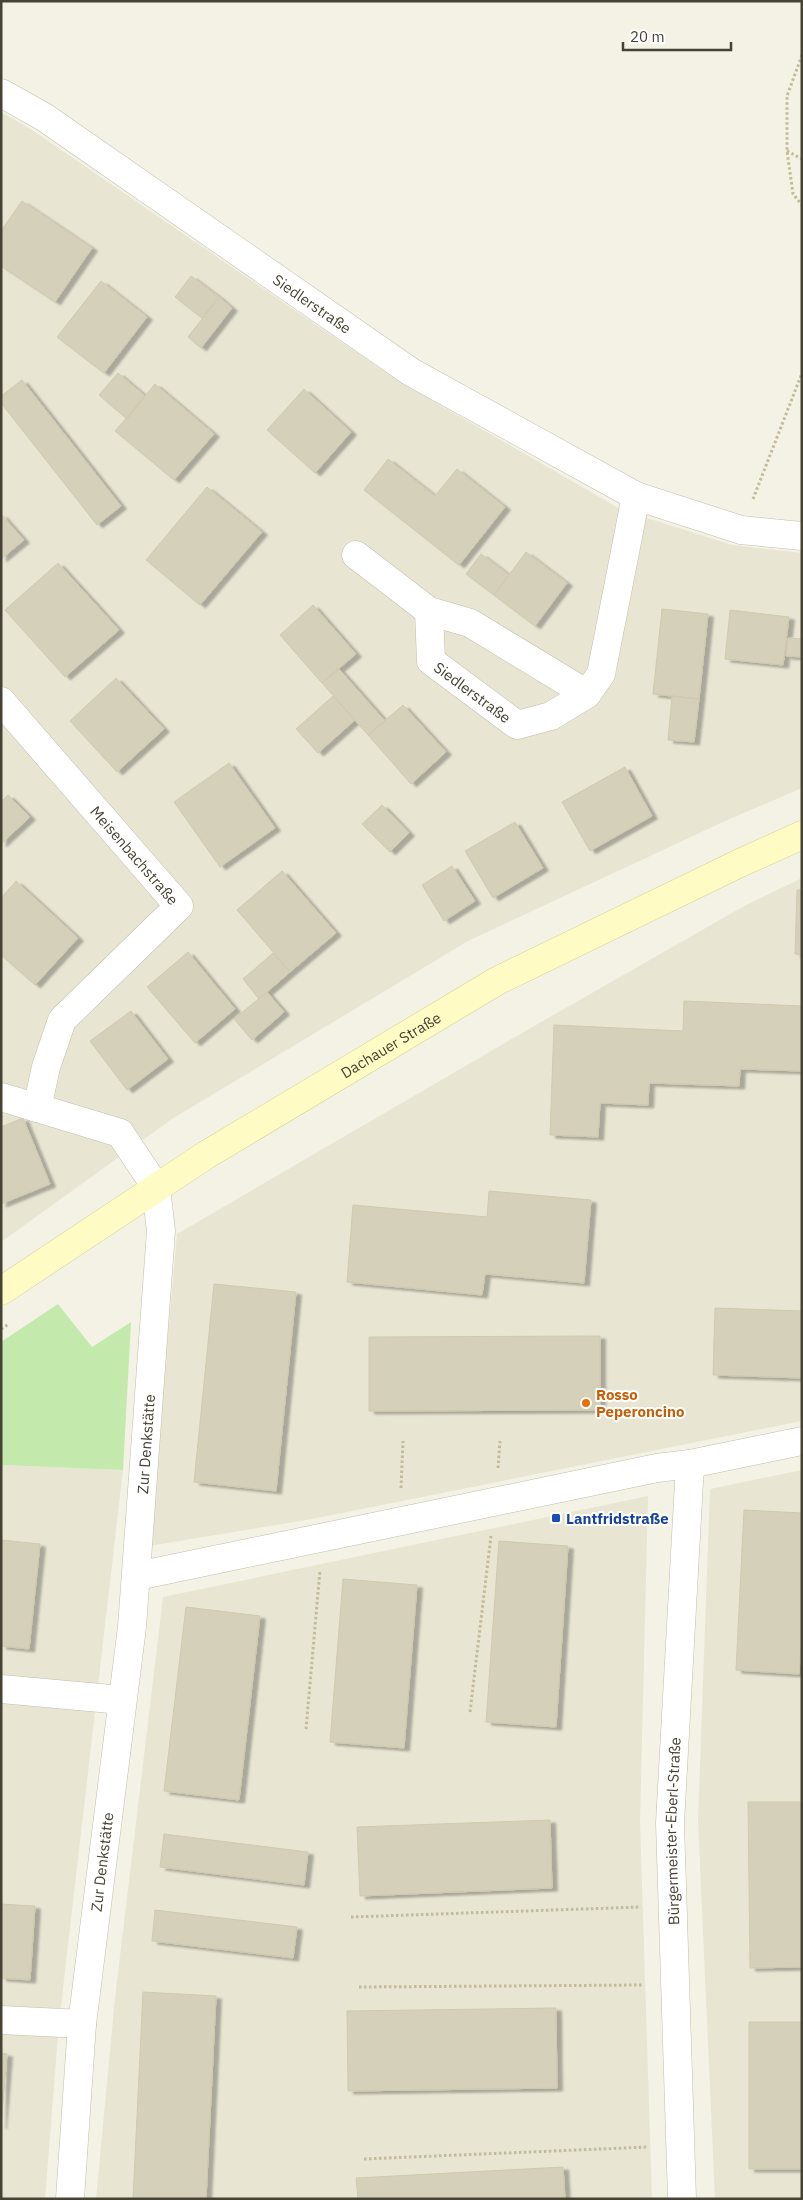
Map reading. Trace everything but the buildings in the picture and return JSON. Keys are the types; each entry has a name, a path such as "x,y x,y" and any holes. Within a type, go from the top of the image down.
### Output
{"street":[{"name":"Siedlerstraße","path":"1,93 44,117 410,372 636,496 741,530 802,536"},
{"name":"Siedlerstraße","path":"429,611 431,661 518,724 551,716 587,694 601,674 636,496"},
{"path":"356,555 429,611 470,623 587,694"},
{"name":"Meisenbachstraße","path":"1,701 179,906 62,1020 46,1067 37,1108"},
{"name":"Dachauer Straße","path":"1,1291 156,1187 497,981 740,863 802,835"},
{"path":"1,1096 120,1133 156,1187"},
{"name":"Zur Denkstätte","path":"70,2199 82,2024 137,1576 161,1231 156,1187"},
{"path":"137,1576 657,1468 690,1464 802,1441"},
{"name":"Bürgermeister-Eberl-Straße","path":"682,2199 670,1823 690,1464"},
{"path":"1,1689 122,1700"},
{"path":"1,2020 82,2024"}],"path":[{"path":"802,55 787,96 787,151 793,194 802,205"},
{"path":"787,151 802,159"},
{"path":"741,530 802,373"},
{"path":"400,1522 403,1441"},
{"path":"470,1712 494,1502"},
{"path":"306,1729 324,1537"},
{"path":"351,1917 673,1906"},
{"path":"359,1987 676,1985"},
{"path":"364,2159 681,2146"}],"shaded area":[{"path":"1,112 32,130 398,381 622,510 732,545 802,553 802,788 723,822 468,941 172,1119 1,1242"},
{"path":"802,878 802,1421 312,1519 149,1546 177,1234 746,905"},
{"path":"1,1465 123,1470 59,2023 45,2199 1,2199"},
{"path":"802,1470 802,2199 715,2199 698,1821 710,1489"},
{"path":"648,1496 640,1822 652,2199 96,2199 115,1998 163,1597"}],"green space":[{"path":"58,1304 92,1347 131,1322 123,1470 1,1465 1,1342"}],"place":[{"name":"Rosso Peperoncino","path":"586,1403"},
{"name":"Lantfridstraße","path":"556,1518"}]}
